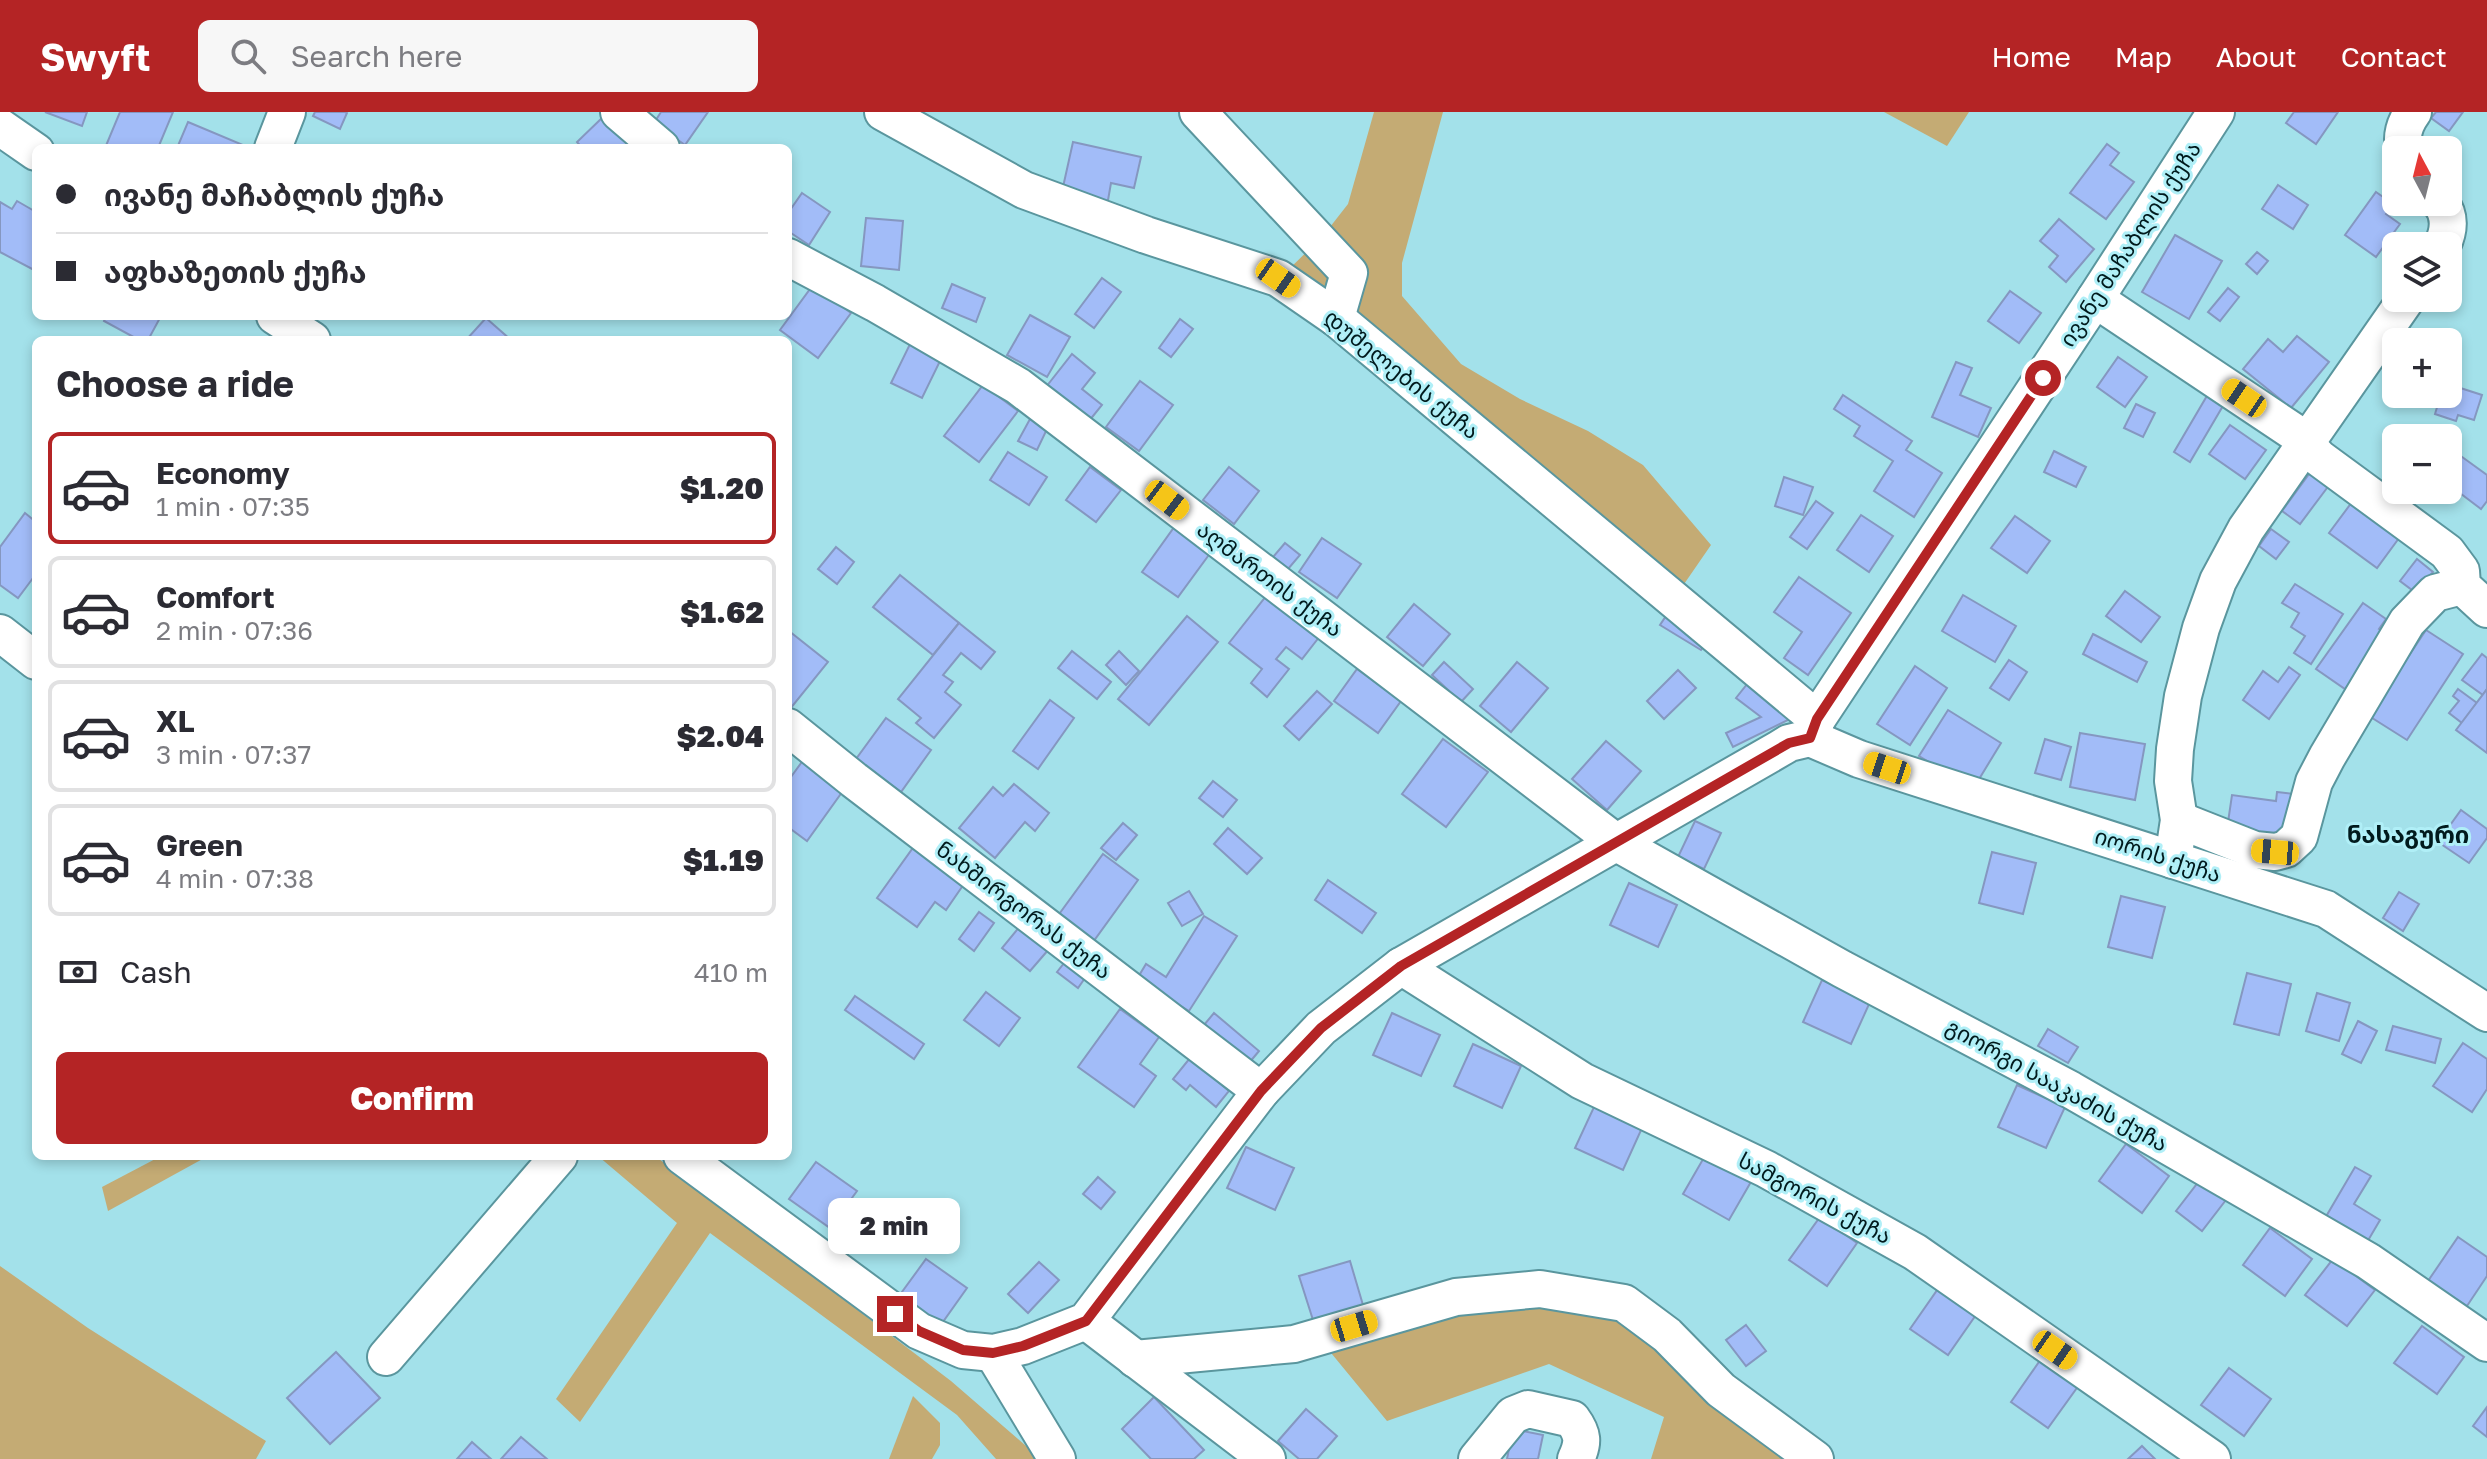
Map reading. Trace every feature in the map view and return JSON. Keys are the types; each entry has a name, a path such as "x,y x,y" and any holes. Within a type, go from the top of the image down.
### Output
{"street":[{"path":"275,144 287,112"},
{"path":"619,112 656,144"},
{"name":"დუშელების ქუჩა","path":"883,112 1024,190 1146,235 1278,278 1336,318 1813,728"},
{"path":"1198,112 1349,273 1336,318"},
{"name":"ივანე მაჩაბლის ქუჩა","path":"1813,728 2216,112"},
{"path":"2404,136 2405,124 2413,112"},
{"path":"0,127 32,149"},
{"name":"აღმართის ქუჩა","path":"792,259 1018,386 1617,843"},
{"path":"2095,299 2294,432 2319,458 2447,552 2461,571 2474,598"},
{"path":"2173,860 2179,820 2173,781 2183,696 2201,628 2218,581 2246,529 2397,312"},
{"path":"281,320 306,336"},
{"path":"2179,820 2255,850 2275,852 2286,849 2299,837 2314,782 2327,757 2407,622 2435,593 2474,598"},
{"path":"0,633 32,658"},
{"path":"687,1160 919,1331 963,1350 993,1353 1023,1346 1086,1321 1261,1091 1321,1028 1401,966 1813,728"},
{"name":"იორის ქუჩა","path":"1813,728 1859,759 2326,909 2487,1013"},
{"name":"ნახშირგორას ქუჩა","path":"792,730 1261,1091"},
{"name":"გიორგი სააკაძის ქუჩა","path":"1617,843 1842,969 2071,1090 2368,1261 2487,1343"},
{"name":"სამგორის ქუჩა","path":"1401,966 1582,1081 1766,1169 1915,1252 2212,1459"},
{"path":"386,1357 556,1160"},
{"path":"1135,1359 1294,1344 1456,1297 1540,1289 1624,1303 1667,1335 1721,1390 1815,1459"},
{"path":"1086,1321 1267,1459"},
{"path":"993,1353 1057,1459"},
{"path":"1477,1459 1513,1415 1528,1409 1572,1419 1581,1431 1583,1444 1576,1459"}],"shaded area":[{"path":"1374,112 1443,112 1402,263 1402,296 1461,364 1520,399 1588,431 1643,465 1711,545 1682,587 1287,271 1323,236 1348,204"},
{"path":"1884,112 1969,112 1947,146"},
{"path":"153,1160 201,1160 108,1211 102,1187"},
{"path":"603,1160 660,1160 951,1381 1041,1459 996,1459 957,1415 710,1233 580,1422 556,1399 677,1223"},
{"path":"0,1266 88,1328 266,1441 256,1459 0,1459"},
{"path":"1533,1302 1634,1320 1799,1459 1651,1459 1664,1417 1549,1364 1387,1421 1327,1348 1456,1309"},
{"path":"913,1396 940,1423 940,1445 932,1459 889,1459"}],"building":[{"path":"45,112 87,112 82,126"},
{"path":"120,112 173,112 160,144 107,144"},
{"path":"315,112 347,113 340,129 313,116"},
{"path":"661,112 708,112 686,144 654,123"},
{"path":"2294,112 2338,112 2316,144 2286,123"},
{"path":"2436,112 2463,112 2449,131 2431,118"},
{"path":"604,116 630,144 579,144 577,142"},
{"path":"188,122 241,144 179,144"},
{"path":"1073,142 1141,157 1134,188 1111,183 1107,206 1061,196"},
{"path":"2107,144 2119,153 2110,165 2134,182 2106,219 2070,193"},
{"path":"2278,185 2308,205 2293,229 2262,209"},
{"path":"2376,192 2382,196 2382,216 2389,216 2400,224 2394,232 2382,232 2382,249 2376,257 2345,235"},
{"path":"802,193 830,212 809,245 792,234 792,207"},
{"path":"17,201 32,210 32,269 0,252 0,202 12,209"},
{"path":"866,218 903,221 899,270 861,266"},
{"path":"2059,219 2094,249 2066,282 2049,267 2058,256 2040,241"},
{"path":"2175,235 2222,261 2189,319 2142,292"},
{"path":"2257,252 2268,261 2257,274 2246,264"},
{"path":"1102,278 1121,292 1094,328 1075,314"},
{"path":"952,284 985,298 976,322 942,308"},
{"path":"813,285 851,313 818,358 780,330 787,320 792,320 792,314"},
{"path":"2228,288 2239,297 2220,321 2208,312"},
{"path":"2010,291 2041,313 2019,343 1988,321"},
{"path":"1030,315 1070,337 1047,377 1007,355"},
{"path":"1180,319 1193,329 1171,357 1159,348"},
{"path":"159,320 150,336 132,336 104,321"},
{"path":"484,320 488,320 506,336 470,336"},
{"path":"2297,336 2329,362 2291,408 2243,369 2268,339 2283,352"},
{"path":"911,342 942,357 922,398 891,383"},
{"path":"1072,354 1095,373 1082,389 1102,405 1089,421 1046,387"},
{"path":"2118,357 2147,377 2125,407 2097,387"},
{"path":"1956,362 1972,368 1960,395 1991,408 1978,437 1932,417"},
{"path":"1140,381 1173,405 1139,451 1106,427"},
{"path":"983,385 1018,411 979,462 944,436"},
{"path":"2211,389 2227,399 2190,462 2174,452"},
{"path":"2462,389 2482,395 2474,420 2458,415 2456,421 2435,414 2437,408 2462,408"},
{"path":"1843,395 1912,441 1906,450 1942,473 1914,517 1874,491 1893,461 1854,436 1860,426 1834,409"},
{"path":"2136,404 2155,413 2143,437 2124,428"},
{"path":"1030,419 1048,427 1037,450 1018,441"},
{"path":"2230,425 2266,450 2245,479 2209,454"},
{"path":"2054,451 2086,467 2076,487 2044,472"},
{"path":"1008,452 1047,477 1029,505 990,480"},
{"path":"2462,457 2487,475 2487,501 2481,509 2462,495"},
{"path":"1090,467 1121,490 1096,522 1066,500"},
{"path":"1229,467 1259,491 1234,524 1203,500"},
{"path":"2312,470 2330,484 2300,524 2282,511"},
{"path":"1784,477 1813,487 1803,515 1775,506"},
{"path":"2355,498 2402,534 2377,568 2329,533"},
{"path":"1816,501 1833,513 1807,549 1790,537"},
{"path":"25,513 32,519 32,579 18,598 0,585 0,547"},
{"path":"1861,515 1893,536 1869,572 1837,550"},
{"path":"2015,516 2050,541 2027,573 1991,548"},
{"path":"1175,526 1211,552 1178,597 1142,572"},
{"path":"2271,529 2289,542 2276,559 2259,546"},
{"path":"1322,538 1361,564 1337,598 1299,572"},
{"path":"1285,543 1300,555 1288,569 1273,557"},
{"path":"836,547 854,562 837,584 818,569"},
{"path":"2417,559 2433,572 2416,593 2400,581"},
{"path":"900,575 959,623 933,655 873,607"},
{"path":"1799,577 1851,613 1808,675 1784,658 1802,632 1774,612"},
{"path":"2295,584 2343,614 2311,664 2294,653 2305,636 2291,627 2299,613 2282,603"},
{"path":"2125,591 2160,617 2141,642 2106,616"},
{"path":"1267,595 1320,636 1302,659 1286,647 1276,659 1289,669 1267,697 1251,683 1262,669 1229,643"},
{"path":"1963,595 2016,626 1995,662 1942,631"},
{"path":"2363,603 2386,619 2379,629 2386,633 2345,689 2316,669"},
{"path":"1414,604 1450,634 1423,666 1387,637"},
{"path":"1670,610 1710,636 1701,650 1660,625"},
{"path":"1187,616 1218,642 1149,725 1118,699"},
{"path":"959,623 995,652 981,669 961,653 943,675 953,682 945,692 961,705 934,738 916,723 921,718 898,699"},
{"path":"2426,630 2463,654 2407,740 2369,716"},
{"path":"792,633 828,662 792,707"},
{"path":"2093,634 2147,662 2137,682 2083,654"},
{"path":"1072,651 1111,682 1097,699 1058,668"},
{"path":"1119,651 1139,671 1126,685 1106,665"},
{"path":"2482,654 2487,658 2487,689 2483,695 2462,680"},
{"path":"2009,660 2027,672 2009,700 1990,688"},
{"path":"1444,662 1473,689 1461,702 1432,675"},
{"path":"1517,662 1548,688 1511,732 1480,706"},
{"path":"1915,666 1947,688 1910,745 1877,724"},
{"path":"2289,667 2300,675 2269,719 2243,700 2263,671 2278,682"},
{"path":"1357,669 1401,701 1378,733 1334,701"},
{"path":"1678,670 1696,688 1664,719 1647,701"},
{"path":"1752,678 1798,715 1733,747 1726,733 1761,717 1736,698"},
{"path":"2458,689 2477,703 2462,723 2449,713 2459,701 2453,696"},
{"path":"2487,689 2487,753 2456,730"},
{"path":"1317,691 1332,704 1299,740 1284,726"},
{"path":"1050,700 1074,718 1038,769 1013,751"},
{"path":"1948,710 2001,743 1973,789 1919,756"},
{"path":"886,718 931,750 901,792 856,759"},
{"path":"2080,733 2145,744 2135,800 2070,787"},
{"path":"1443,739 1488,772 1446,827 1402,794"},
{"path":"2045,739 2071,747 2061,780 2035,773"},
{"path":"1606,741 1641,771 1607,810 1572,779"},
{"path":"804,759 845,788 807,841 792,830 792,776"},
{"path":"1213,781 1237,800 1223,817 1199,798"},
{"path":"1014,784 1049,813 1035,831 1025,822 995,858 959,828 993,787 1003,796"},
{"path":"2277,792 2294,794 2288,838 2227,829 2232,795 2276,801"},
{"path":"2461,810 2487,829 2487,838 2469,863 2438,842"},
{"path":"1695,821 1721,833 1704,869 1678,857"},
{"path":"1123,823 1137,835 1116,860 1101,848"},
{"path":"1228,828 1262,858 1247,874 1214,844"},
{"path":"915,845 966,881 946,910 935,902 917,927 877,898"},
{"path":"1992,852 2036,863 2023,914 1979,903"},
{"path":"1103,854 1138,880 1093,942 1057,917"},
{"path":"1328,880 1376,913 1362,933 1315,900"},
{"path":"1629,883 1677,905 1658,947 1610,925"},
{"path":"1189,891 1203,914 1182,926 1168,903"},
{"path":"2399,892 2419,904 2403,931 2383,918"},
{"path":"2121,896 2165,907 2152,958 2108,947"},
{"path":"979,912 994,923 974,951 959,939"},
{"path":"1204,916 1237,936 1189,1011 1137,979 1146,964 1166,977"},
{"path":"1021,925 1049,949 1030,971 1002,948"},
{"path":"1065,962 1085,978 1078,988 1057,972"},
{"path":"2247,973 2291,984 2279,1035 2234,1024"},
{"path":"1822,980 1870,1002 1851,1044 1803,1022"},
{"path":"986,992 1020,1018 999,1046 964,1020"},
{"path":"2317,993 2350,1003 2339,1041 2306,1031"},
{"path":"855,996 924,1044 914,1059 845,1010"},
{"path":"1120,1009 1159,1037 1140,1064 1156,1076 1134,1107 1078,1067"},
{"path":"1214,1013 1259,1051 1244,1069 1199,1031"},
{"path":"1392,1013 1440,1035 1421,1076 1373,1055"},
{"path":"2358,1021 2377,1031 2361,1063 2342,1054"},
{"path":"2393,1026 2441,1039 2435,1063 2386,1050"},
{"path":"2048,1029 2078,1047 2068,1063 2038,1046"},
{"path":"2463,1043 2487,1059 2487,1089 2472,1112 2433,1086"},
{"path":"1473,1044 1521,1066 1502,1108 1454,1086"},
{"path":"1190,1058 1229,1091 1216,1107 1190,1085 1186,1090 1173,1079"},
{"path":"2017,1085 2065,1107 2046,1148 1998,1127"},
{"path":"1594,1107 1642,1128 1623,1170 1575,1148"},
{"path":"2126,1144 2169,1176 2142,1213 2099,1181"},
{"path":"1246,1147 1294,1168 1275,1210 1227,1188"},
{"path":"1706,1154 1752,1180 1729,1220 1683,1194"},
{"path":"816,1162 857,1191 830,1228 789,1199"},
{"path":"2355,1167 2371,1176 2354,1204 2380,1220 2366,1244 2324,1220"},
{"path":"2203,1176 2229,1196 2202,1231 2176,1211"},
{"path":"1098,1177 1115,1192 1101,1209 1083,1194"},
{"path":"1820,1217 1857,1243 1827,1286 1789,1260"},
{"path":"2270,1228 2312,1259 2285,1296 2243,1265"},
{"path":"2458,1237 2487,1257 2487,1276 2467,1306 2428,1281"},
{"path":"926,1259 967,1288 940,1326 899,1296"},
{"path":"2333,1259 2375,1290 2347,1326 2305,1295"},
{"path":"1350,1261 1363,1305 1313,1320 1299,1276"},
{"path":"1039,1262 1059,1280 1028,1313 1008,1294"},
{"path":"1940,1286 1978,1312 1948,1355 1910,1329"},
{"path":"1746,1325 1766,1351 1746,1366 1726,1340"},
{"path":"2422,1326 2464,1357 2437,1394 2394,1363"},
{"path":"336,1352 380,1398 330,1444 287,1398"},
{"path":"2041,1359 2079,1385 2048,1428 2011,1402"},
{"path":"2229,1368 2271,1399 2244,1436 2201,1405"},
{"path":"1154,1397 1204,1450 1194,1459 1151,1459 1122,1429"},
{"path":"2487,1407 2487,1437 2473,1426"},
{"path":"1306,1409 1337,1436 1317,1459 1299,1459 1278,1441"},
{"path":"1513,1429 1543,1435 1538,1459 1507,1459"},
{"path":"521,1437 547,1459 501,1459"},
{"path":"472,1442 491,1459 457,1459"},
{"path":"2142,1446 2155,1459 2128,1459"}],"district":[{"name":"ნასაგური","path":"2408,835"}],"route":[{"path":"895,1314 919,1331 963,1350 993,1353 1023,1346 1086,1321 1261,1091 1321,1028 1401,966 1789,743 1810,738 1817,719 2043,378"}]}
